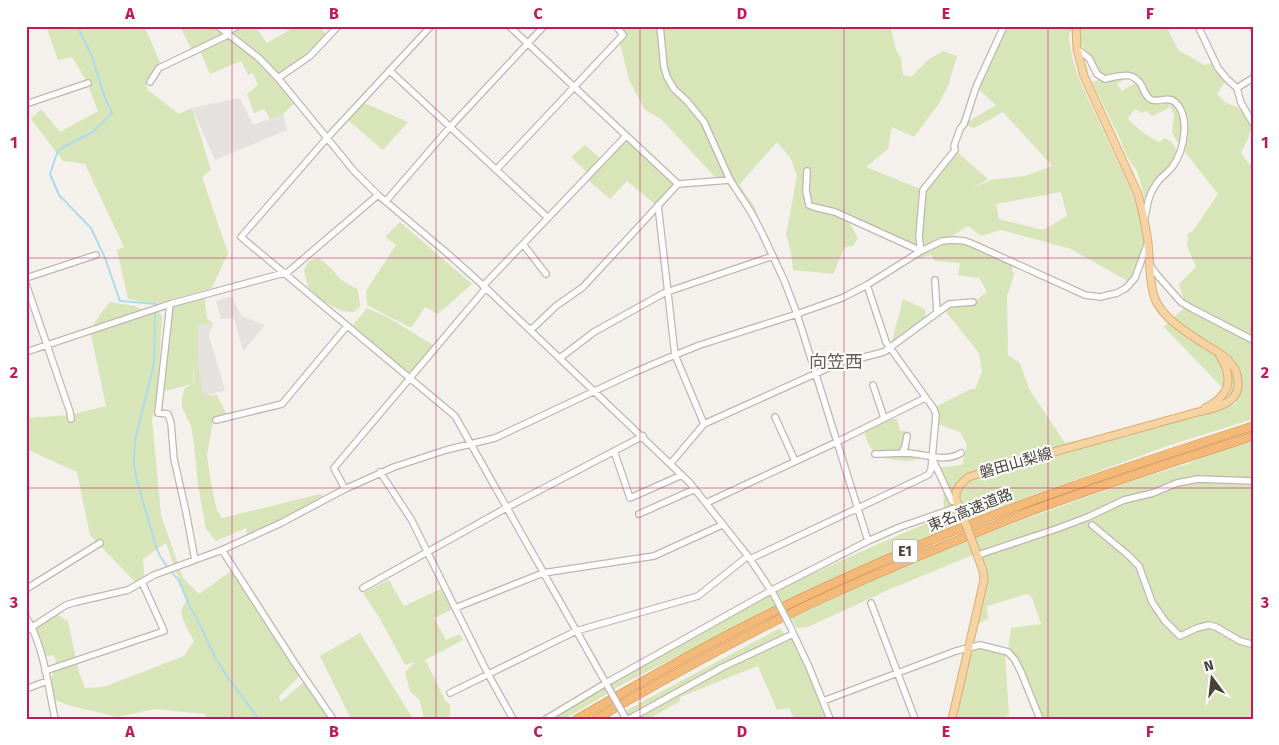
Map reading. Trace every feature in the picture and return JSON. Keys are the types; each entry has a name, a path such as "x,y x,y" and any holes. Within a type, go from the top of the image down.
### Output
{"highway":[{"name":"東名高速道路","path":"577,719 740,628 898,554 1029,502 1144,461 1253,426"},
{"name":"東名高速道路","path":"596,719 744,637 821,599 902,563 1033,511 1253,436"}],"main road":[{"name":"磐田山梨線","path":"958,505 956,492 968,477 1213,409 1234,397 1238,388 1238,377 1234,367 1222,354 1187,332 1165,315 1156,302 1152,287 1144,219 1138,194 1084,76 1077,49 1076,26"},
{"name":"磐田山梨線","path":"1194,413 1213,404 1224,394 1228,375 1217,351"},
{"path":"952,719 984,580 978,555 958,505"}],"street":[{"path":"218,26 260,59 278,78 354,170 378,195 485,287 671,463 695,489 773,592 830,719"},
{"path":"150,82 159,68 227,34 237,26"},
{"path":"278,78 310,56 338,26"},
{"path":"431,26 327,138 241,236 455,416 627,718 792,632"},
{"path":"509,26 678,184"},
{"path":"386,201 450,127 544,26"},
{"path":"496,170 623,35 616,26"},
{"path":"660,26 664,67 667,77 674,89 687,101 704,122 730,180 751,212 773,256 797,314 868,540"},
{"path":"921,251 919,237 923,190 955,150 954,146 960,129 964,124 976,87 1004,26"},
{"path":"1198,26 1218,68 1237,88 1241,103 1253,123"},
{"path":"1077,49 1089,58 1097,74 1104,79 1127,74 1139,81 1148,98 1154,101 1167,98 1173,100 1181,109 1184,123 1184,136 1181,147 1173,166 1155,184 1148,198 1144,219"},
{"path":"390,71 548,217"},
{"path":"1237,88 1253,78"},
{"path":"26,104 88,83"},
{"path":"345,489 334,468 485,287 548,217 626,136"},
{"path":"807,171 806,191 809,204 835,212 921,251"},
{"path":"530,329 583,286 678,184 730,180"},
{"path":"26,352 170,304 288,272 378,195"},
{"path":"658,205 675,355 704,424"},
{"path":"26,631 66,605 128,590 154,575 222,550 281,523 345,489 394,466 446,450 495,438 675,355 842,298 867,285 921,251 942,241 965,241 975,244 1085,295 1100,297 1117,293 1126,288 1135,278 1148,243"},
{"path":"523,244 546,274"},
{"path":"26,278 96,255"},
{"path":"560,358 594,332 668,292 773,256"},
{"path":"1150,265 1181,302 1253,340"},
{"path":"936,280 937,313"},
{"path":"26,284 48,345 71,419"},
{"path":"450,692 576,631 698,596 749,558 928,475 931,470 936,414 886,342 867,285"},
{"path":"671,463 704,424 837,364 884,352 949,304 972,302"},
{"path":"170,304 158,413 168,414 171,423 174,459 195,560"},
{"path":"216,420 282,404 347,326"},
{"path":"873,385 884,418"},
{"path":"706,503 837,442 925,398"},
{"path":"775,417 795,461"},
{"path":"363,588 506,508 642,436"},
{"path":"902,453 905,447 906,436"},
{"path":"614,451 630,498 682,475"},
{"path":"875,454 902,453 948,457 961,452"},
{"path":"931,457 949,496 958,505"},
{"path":"380,472 411,519 488,674 513,719"},
{"path":"978,555 1059,528 1124,500 1153,493 1177,483 1198,479 1253,481"},
{"path":"639,514 695,489"},
{"path":"546,719 868,540 958,505"},
{"path":"455,608 543,573 654,556 722,524"},
{"path":"1092,525 1139,566 1152,602 1165,621 1180,636 1209,625 1240,641 1251,644"},
{"path":"26,589 100,544"},
{"path":"222,550 296,666 333,719"},
{"path":"45,671 164,632 142,582"},
{"path":"871,603 915,719"},
{"path":"26,617 40,646 55,719"},
{"path":"823,701 968,647 980,645 1008,652 1015,660 1040,719"},
{"path":"26,689 47,682"}],"green space":[{"path":"46,26 144,26 160,62 146,85 148,90 179,114 192,108 211,170 202,177 228,253 212,288 156,304 128,299 117,250 124,247 85,164 63,161 31,119 41,109 60,132 98,111 86,80 72,57 58,60"},
{"path":"180,26 218,26 226,33 192,51"},
{"path":"237,26 255,26 267,43 296,26 319,26 328,36 310,56 280,77 297,101 283,114 271,120 264,109 254,113 247,94 258,85 253,73 248,75 241,61 210,74 199,49"},
{"path":"616,26 890,26 896,49 901,58 903,75 911,77 928,60 943,51 957,56 948,86 938,105 914,137 892,127 888,149 866,167 923,190 955,150 988,179 970,190 990,180 1025,176 1052,166 1003,112 974,128 964,124 996,105 979,90 988,61 1004,26 1082,26 1076,34 1076,27 1069,33 1074,65 1138,205 1147,246 1131,283 1071,249 1001,230 981,236 968,226 939,242 962,241 1013,262 1012,271 1014,273 1007,296 1008,355 1020,363 1029,389 1065,443 1237,403 1163,326 1186,306 1179,284 1196,267 1187,246 1188,233 1193,231 1218,194 1172,133 1174,115 1169,104 1169,108 1152,116 1146,111 1142,113 1135,109 1128,118 1137,128 1156,141 1160,142 1164,138 1169,140 1178,154 1154,181 1145,199 1137,171 1127,157 1092,82 1104,78 1076,36 1083,26 1166,26 1179,51 1204,65 1214,63 1227,79 1217,94 1226,103 1237,107 1253,124 1241,153 1250,165 1253,163 1253,419 1167,446 969,519 767,611 623,684 565,719 552,719 601,689 777,590 962,508 944,509 943,484 936,468 962,465 967,445 960,432 938,424 933,408 971,389 975,389 982,371 979,353 946,312 952,304 975,301 987,292 979,278 958,275 960,263 935,261 931,255 912,258 921,251 845,217 858,238 853,246 845,247 833,274 793,270 791,252 786,235 797,176 791,159 777,142 739,185 754,206 760,221 754,218 731,181 716,178 661,119 645,110 629,80","holes":["1134,77 1137,82 1122,91 1117,84 1126,78","1061,192 1067,216 1043,230 999,219 996,204"]},
{"path":"364,103 408,122 383,150 348,120"},
{"path":"626,140 675,185 655,204 627,181 610,199 588,180"},
{"path":"585,145 601,159 587,172 571,157"},
{"path":"400,222 472,284 438,314 425,307 411,328 367,305 366,291 396,245 385,237"},
{"path":"319,258 340,279 357,289 360,306 354,312 342,311 323,301 308,287 304,270 309,261"},
{"path":"204,294 207,318 213,324 198,325 208,396 217,395 228,417 213,420 207,455 217,511 222,518 321,494 323,496 248,537 246,528 216,541 206,529 198,485 191,426 182,407 185,388 192,384 160,392 160,386 152,419 161,515 183,578 199,594 234,569 302,674 279,696 281,702 306,680 333,719 206,719 205,714 155,709 117,717 68,705 51,698 50,681 56,662 54,655 45,656 41,640 32,626 56,613 68,622 79,672 85,688 104,687 184,656 194,641 183,620 181,611 186,600 166,543 143,559 144,575 136,583 90,535 77,472 26,449 26,418 70,415 106,406 90,330 110,302 159,312 162,317 159,368 161,378 170,304"},
{"path":"903,299 925,309 925,322 890,348"},
{"path":"367,308 389,318 436,347 409,373 352,326"},
{"path":"897,419 900,431 906,431 906,441 914,453 920,449 924,456 914,460 900,461 879,456 873,451 868,443 865,432 872,424"},
{"path":"1253,441 1253,719 1040,719 1008,650 1011,628 1041,624 1032,597 1027,594 987,606 988,619 976,625 983,581 980,552 888,590 808,627 797,628 791,618 867,581 945,548 1134,480"},
{"path":"389,580 404,606 445,587 453,609 434,618 446,640 460,634 463,640 423,661 426,661 445,700 450,705 450,716 444,719 424,719 420,701 410,691 405,672 415,662 405,665 379,617 363,593"},
{"path":"780,628 786,637 795,637 830,719 794,719 789,708 777,710 758,666 680,697 680,701 649,719 629,719 625,711"},
{"path":"360,633 413,719 351,719 320,656"},
{"path":"981,646 1005,653 1009,715 1000,719 956,718 971,648"}],"shaded area":[{"path":"240,98 253,125 283,114 287,130 215,160 192,108"},
{"path":"232,296 241,316 265,325 243,351 234,318 221,319 216,301"},
{"path":"213,324 209,336 225,390 208,396 202,392 198,358 198,325"}],"waterway":[{"path":"77,26 91,54 105,98 112,113 93,132 58,150 50,174 59,195 91,228 105,258 120,301 156,304 156,306"},
{"path":"155,311 154,363 135,441 134,466 156,547 168,568"},
{"path":"171,571 179,581 216,659 259,719"}],"district":[{"name":"向笠西","path":"836,362"}]}
